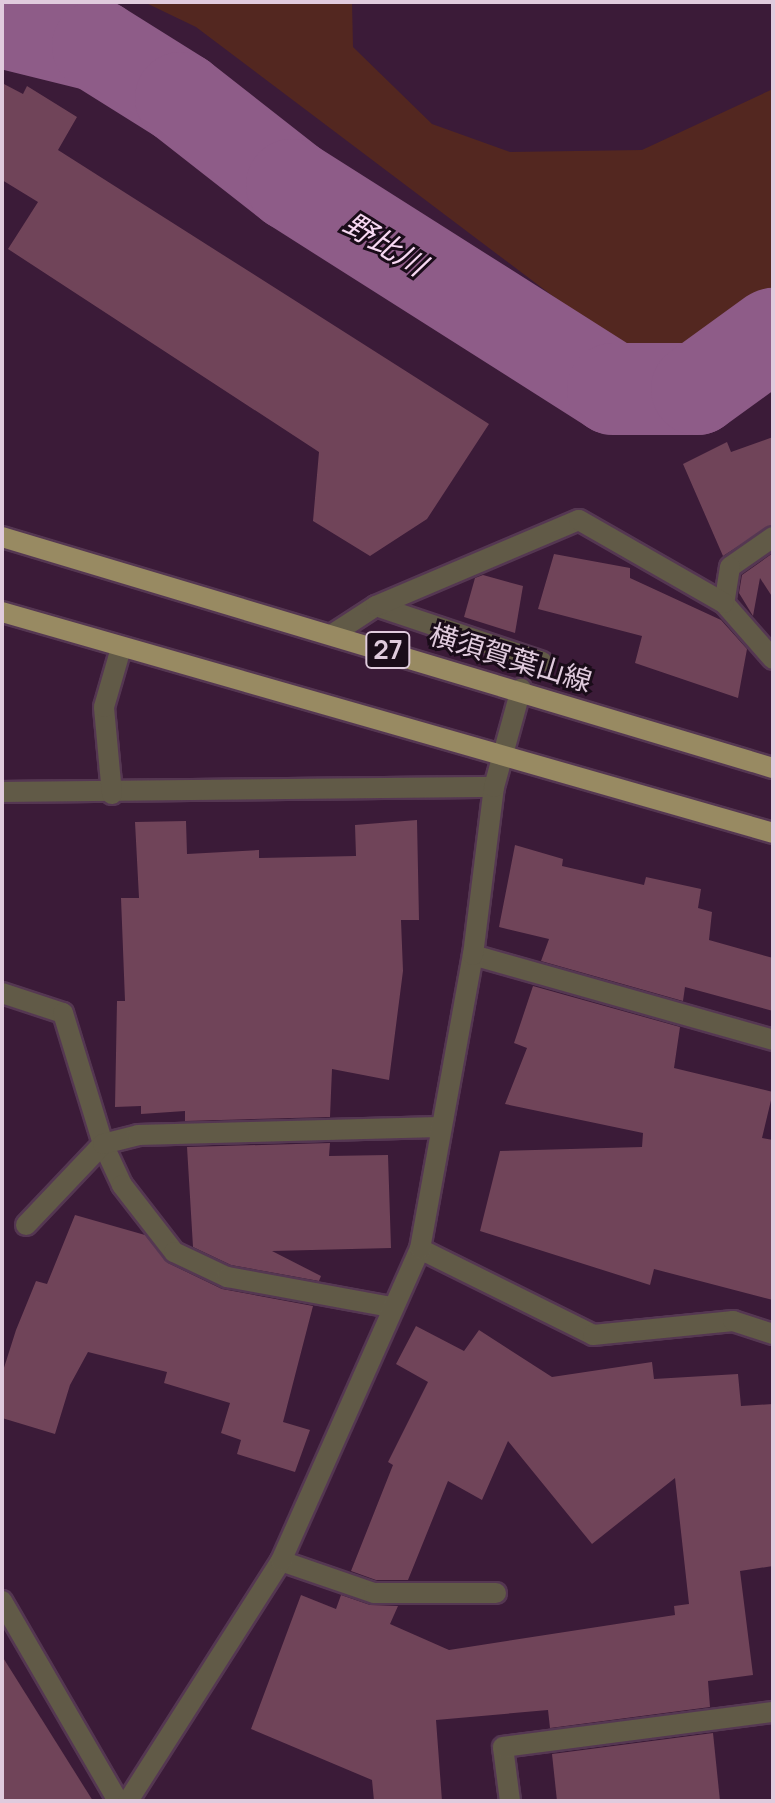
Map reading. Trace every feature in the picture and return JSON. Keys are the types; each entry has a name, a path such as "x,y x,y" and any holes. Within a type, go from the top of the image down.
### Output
{"main road":[{"name":"横須賀葉山線","path":"2,537 521,689 773,768"},
{"name":"27","path":"2,612 773,833"}],"street":[{"path":"333,634 376,606 579,520 724,603 773,659"},
{"path":"724,603 730,567 773,537"},
{"path":"376,606 542,662"},
{"path":"112,794 104,707 121,648"},
{"path":"128,1801 281,1561 391,1307 420,1249 439,1127 473,955 500,753 521,689"},
{"path":"2,792 112,794 494,787"},
{"path":"473,955 773,1040"},
{"path":"2,993 63,1013 103,1144 122,1185 174,1252 227,1277 391,1307"},
{"path":"26,1225 103,1144 138,1135 439,1127"},
{"path":"420,1249 593,1335 733,1321 773,1334"},
{"path":"281,1561 374,1593 496,1593"},
{"path":"2,1601 118,1801"},
{"path":"510,1801 503,1747 773,1712"}],"shaded area":[{"path":"144,2 352,2 353,47 432,124 510,152 642,150 773,89 773,374 668,383 196,27"}],"building":[{"path":"2,83 23,94 27,86 77,117 58,150 489,424 427,519 370,556 313,521 319,452 8,249 38,202 2,180"},
{"path":"773,437 773,524 723,556 683,464 727,442 731,452"},
{"path":"773,553 773,598 760,578 753,616 739,593 742,575"},
{"path":"554,554 630,568 630,578 721,620 747,649 738,698 635,663 642,636 538,609"},
{"path":"483,575 523,586 515,633 464,617 475,578"},
{"path":"417,820 419,920 401,920 403,971 389,1080 332,1069 330,1117 185,1121 185,1111 141,1114 141,1106 115,1107 117,1001 125,1001 121,898 139,898 135,822 186,821 187,854 259,850 259,858 356,856 355,825"},
{"path":"515,845 563,859 562,866 644,885 646,877 701,889 698,908 712,912 709,940 773,958 773,1011 685,987 683,1001 541,961 549,939 499,927"},
{"path":"533,986 680,1027 674,1068 773,1092 762,1138 773,1140 773,1300 654,1269 650,1285 480,1231 500,1151 642,1147 643,1133 505,1104 527,1048 514,1043"},
{"path":"330,1143 329,1156 388,1155 391,1248 272,1251 321,1276 319,1281 231,1265 193,1247 187,1147"},
{"path":"75,1215 145,1235 168,1263 222,1289 313,1306 283,1422 310,1430 295,1472 237,1454 241,1440 221,1433 230,1403 164,1383 167,1372 88,1352 70,1385 55,1434 2,1418 2,1374 16,1330 36,1281 47,1284"},
{"path":"416,1326 464,1351 479,1330 552,1377 652,1362 654,1379 738,1374 741,1406 773,1404 773,1566 740,1571 753,1675 708,1681 710,1707 550,1728 548,1710 436,1720 442,1801 374,1801 372,1780 251,1729 301,1595 336,1609 341,1595 370,1605 398,1606 390,1624 449,1650 675,1615 674,1606 689,1604 675,1478 592,1544 508,1441 482,1500 448,1481 408,1580 376,1580 351,1571 393,1465 388,1462 428,1382 396,1364"},
{"path":"2,1656 93,1801 2,1801"},
{"path":"713,1733 720,1801 557,1801 552,1754"}],"waterway":[{"name":"野比川","path":"2,22 98,46 181,98 292,185 613,389 697,389 773,334"}]}
